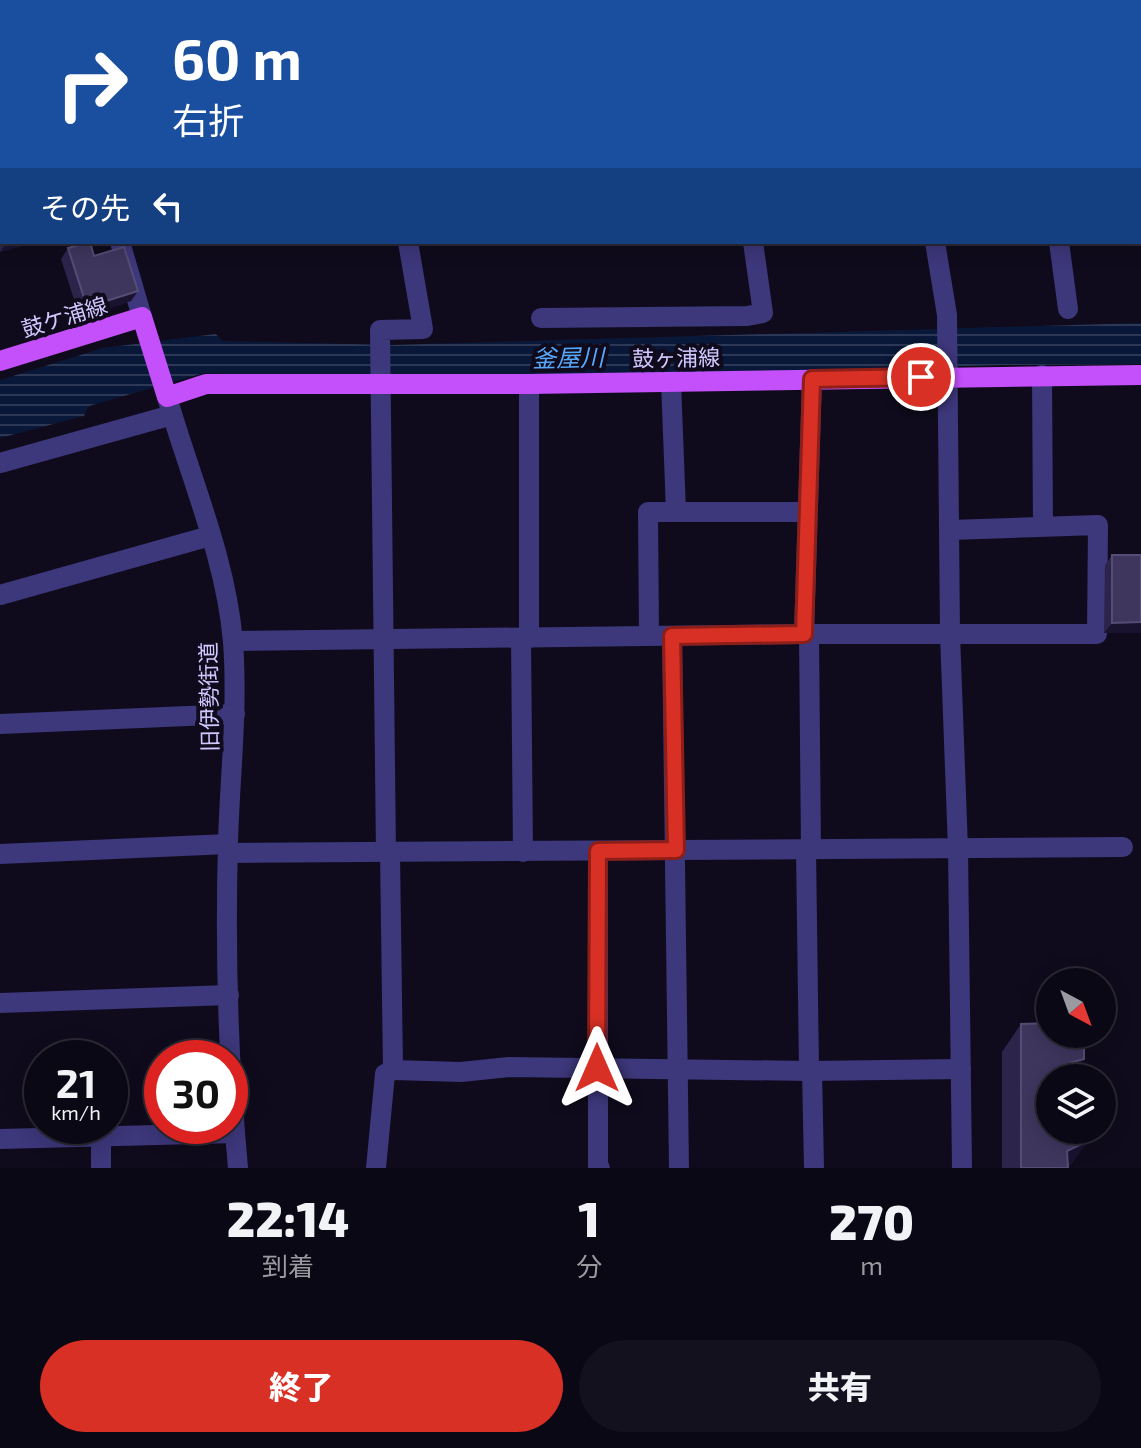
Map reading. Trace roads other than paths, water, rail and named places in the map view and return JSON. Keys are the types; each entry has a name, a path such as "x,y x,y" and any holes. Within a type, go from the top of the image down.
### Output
{"main road":[{"name":"鼓ケ浦線","path":"0,361 144,325"},
{"name":"旧伊勢街道","path":"144,325 168,401"},
{"name":"鼓ヶ浦線","path":"168,401 206,384 529,384 1141,375"}],"street":[{"name":"旧伊勢街道","path":"121,244 144,325"},
{"path":"376,1168 389,1072 380,330 423,329 408,244"},
{"path":"541,318 747,316 763,313 753,244"},
{"path":"935,244 947,315 950,634 958,849 962,1168"},
{"path":"1059,244 1068,309"},
{"path":"1042,375 1043,526"},
{"path":"812,379 806,512 810,1071 814,1168"},
{"path":"671,382 676,511"},
{"path":"523,852 529,384"},
{"name":"旧伊勢街道","path":"168,401 226,595 233,641 235,714 228,849 231,1040"},
{"path":"0,463 168,401"},
{"path":"649,636 648,512 806,512"},
{"path":"233,641 1097,634 1098,525 950,530"},
{"path":"0,595 210,536"},
{"path":"672,636 679,1168"},
{"path":"0,724 235,714"},
{"path":"0,854 228,849 388,853 1123,847"},
{"path":"598,851 600,1168"},
{"path":"0,1003 229,995"},
{"path":"389,1072 461,1072 509,1067 810,1071 961,1069"},
{"path":"0,1139 24,1138"},
{"path":"101,1144 101,1168"},
{"name":"旧伊勢街道","path":"236,1144 238,1168"}],"water":[{"name":"釜屋川","path":"1141,323 1141,364 565,377 204,373 89,406 84,416 0,438 0,380 103,348 216,334 222,341 392,345"}]}
